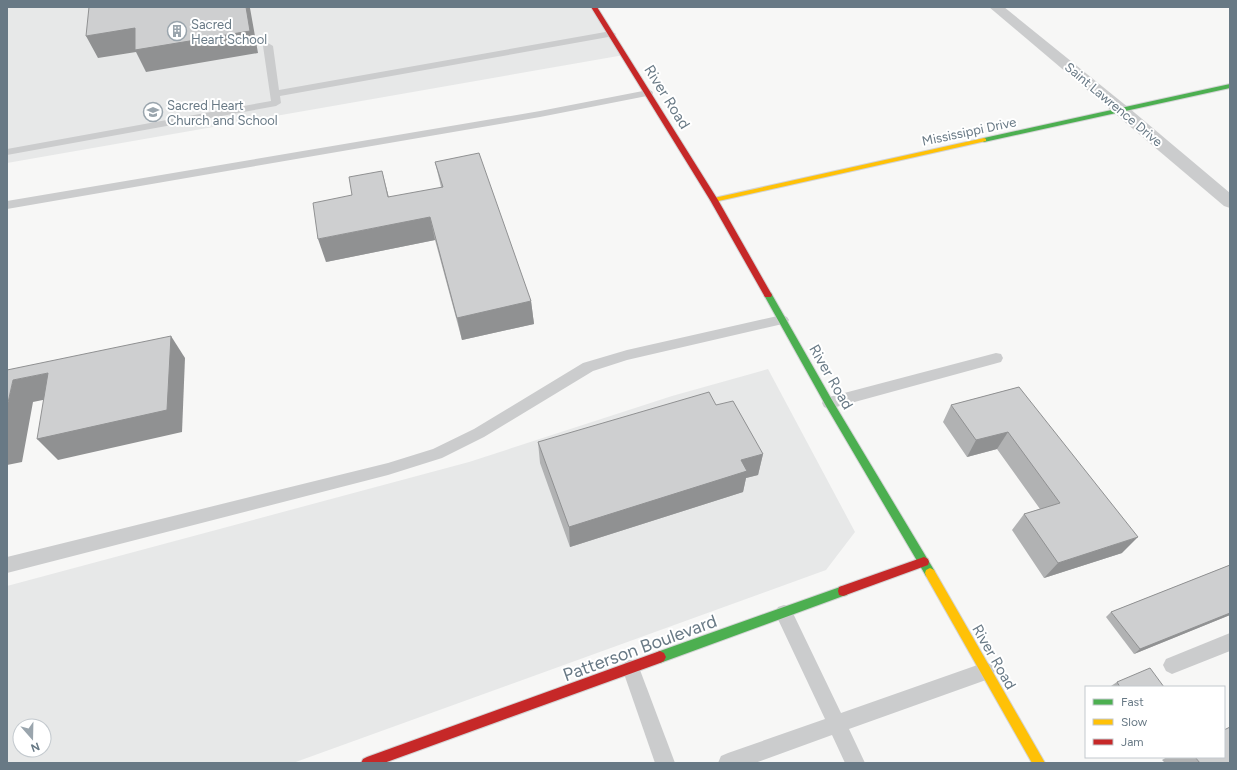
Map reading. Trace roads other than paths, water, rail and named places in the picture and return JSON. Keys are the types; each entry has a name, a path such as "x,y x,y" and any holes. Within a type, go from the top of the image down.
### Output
{"street":[{"name":"River Road","path":"594,7 714,200 829,403 924,562 1040,763"},
{"name":"Saint Lawrence Drive","path":"996,7 1124,111 1230,202"},
{"name":"Mississippi Drive","path":"714,200 1124,111 1230,86"},
{"name":"Patterson Boulevard","path":"367,763 924,562"}],"lane":[{"path":"275,94 611,34"},
{"path":"7,152 276,103 268,46"},
{"path":"7,205 540,114 648,93"},
{"path":"7,565 381,471 437,454 478,433 588,367 627,355 782,320"},
{"path":"829,403 996,358"},
{"path":"784,613 855,763"},
{"path":"1172,665 1230,642"},
{"path":"631,668 665,763"},
{"path":"728,763 986,671"}],"place":[{"name":"Sacred Heart School","path":"177,31"},
{"name":"Sacred Heart Church and School","path":"153,112"}]}
